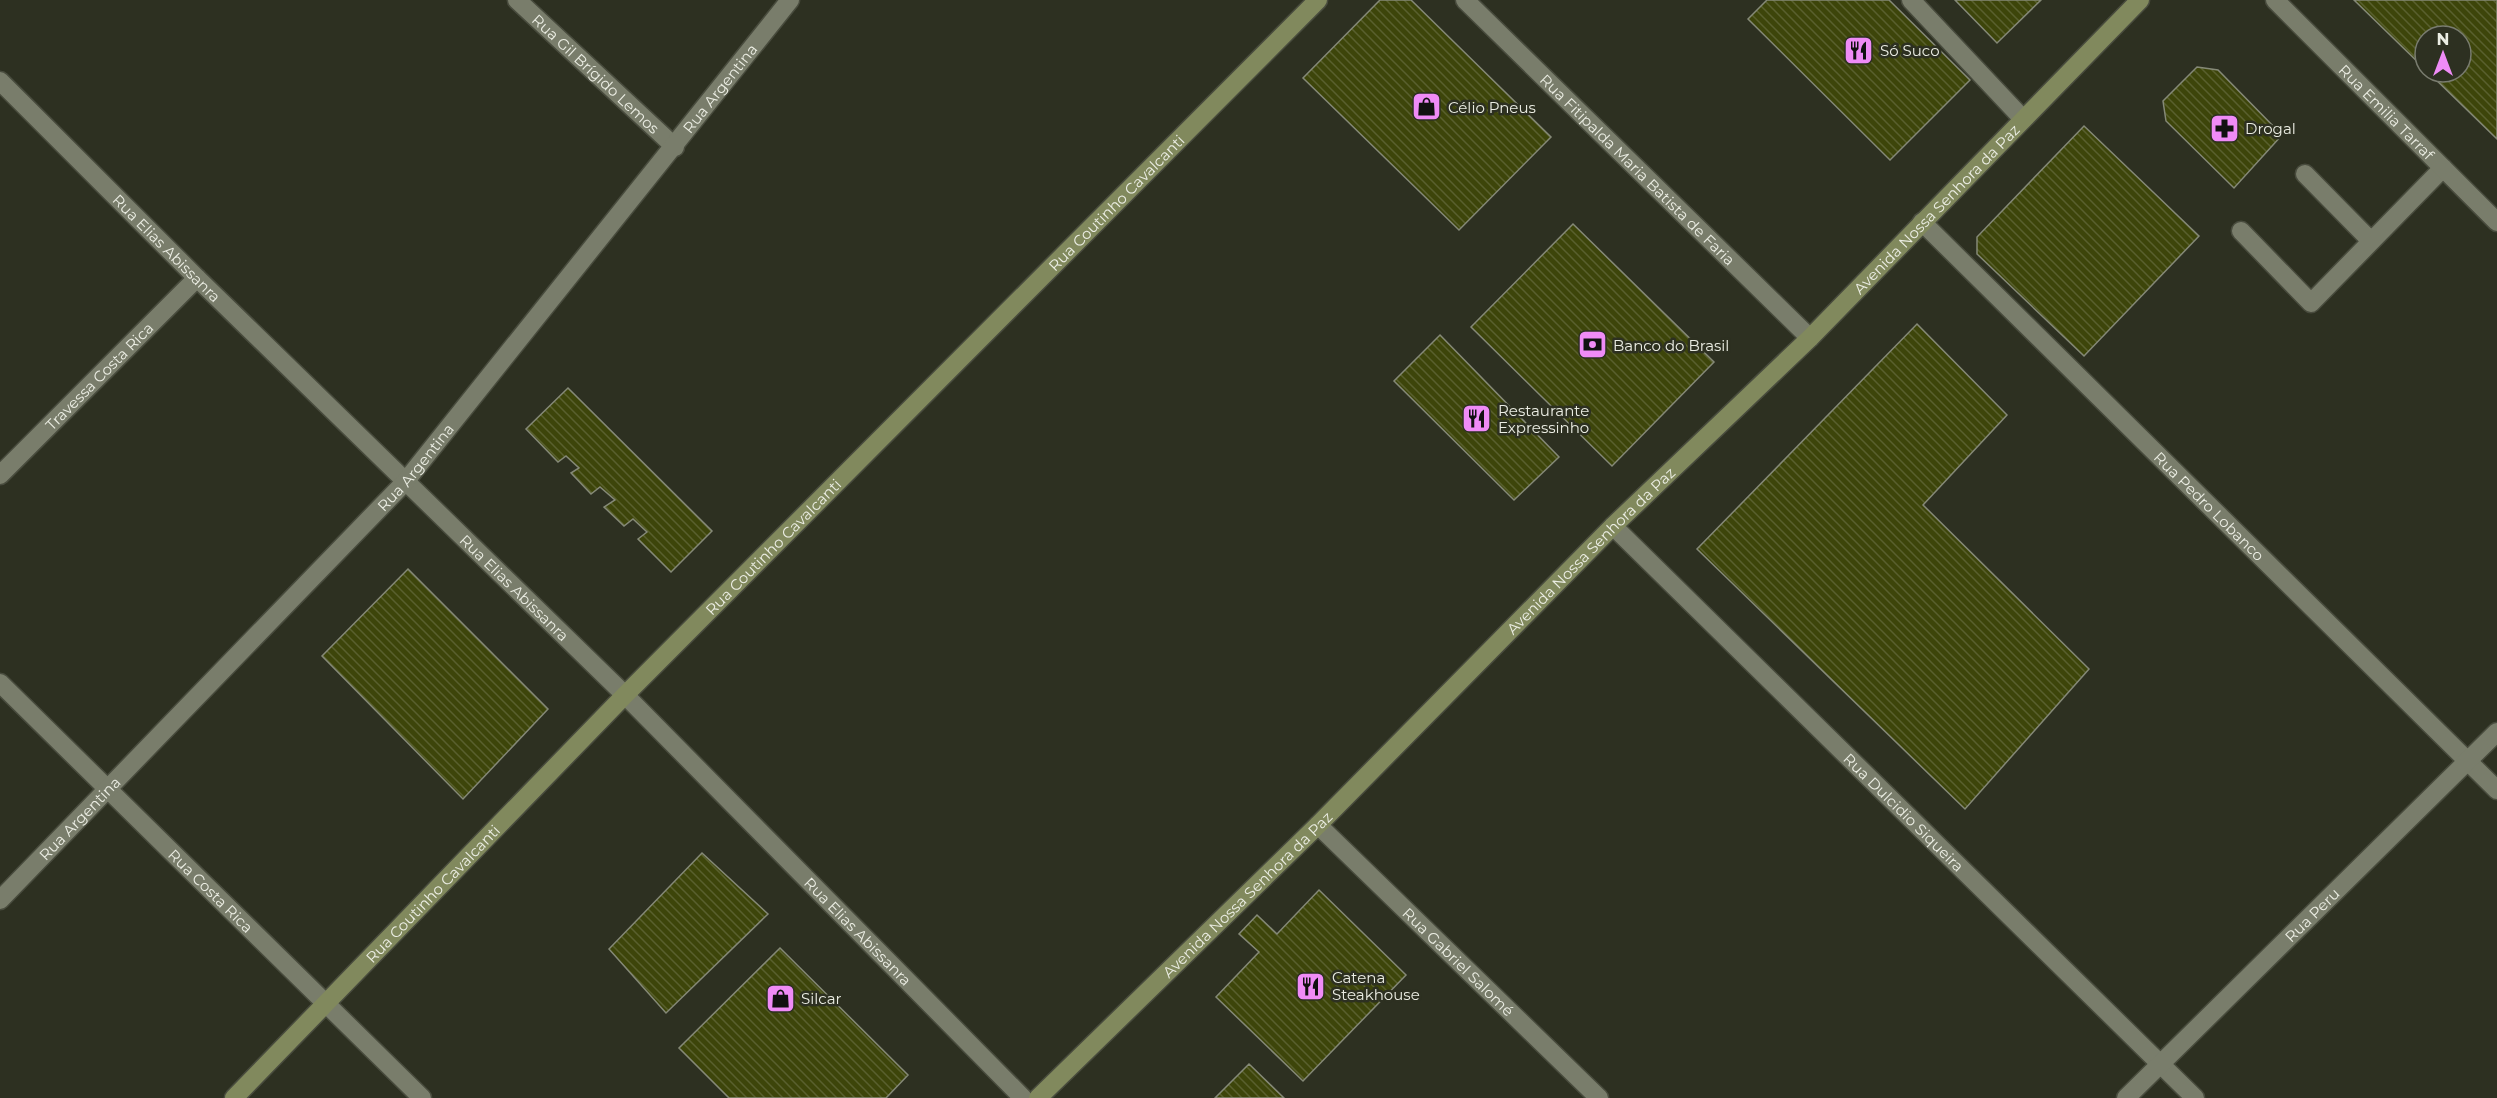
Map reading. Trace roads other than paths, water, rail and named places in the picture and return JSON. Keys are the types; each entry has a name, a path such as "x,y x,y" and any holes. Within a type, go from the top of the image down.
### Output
{"main road":[{"name":"Rua Coutinho Cavalcanti","path":"234,1098 624,694 1318,0"},
{"name":"Avenida Nossa Senhora da Paz","path":"1038,1098 1318,825 1613,526 1810,338 2140,0"}],"street":[{"name":"Rua Gil Brígido Lemos","path":"517,0 675,147"},
{"name":"Rua Argentina","path":"0,900 106,788 405,482 675,147 790,0"},
{"name":"Rua Fitipalda Maria Batista de Faria","path":"1465,0 1810,338"},
{"path":"1911,0 2023,119"},
{"name":"Rua Emilia Tarraf","path":"2275,0 2497,222"},
{"name":"Rua Elias Abissanra","path":"0,81 197,278 624,694 1023,1098"},
{"path":"2241,231 2311,303 2443,168"},
{"path":"2305,174 2371,242"},
{"name":"Rua Pedro Lobanco","path":"1922,222 2497,790"},
{"name":"Travessa Costa Rica","path":"0,476 197,278"},
{"name":"Rua Dulcidio Siqueira","path":"1613,526 2195,1098"},
{"name":"Rua Costa Rica","path":"0,683 422,1098"},
{"name":"Rua Peru","path":"2126,1098 2497,732"},
{"name":"Rua Gabriel Salomé","path":"1318,825 1599,1098"}],"place":[{"name":"Só Suco","path":"1859,50"},
{"name":"Célio Pneus","path":"1427,107"},
{"name":"Drogal","path":"2224,128"},
{"name":"Banco do Brasil","path":"1592,345"},
{"name":"Restaurante Expressinho","path":"1477,419"},
{"name":"Catena Steakhouse","path":"1311,986"},
{"name":"Silcar","path":"780,998"}]}
